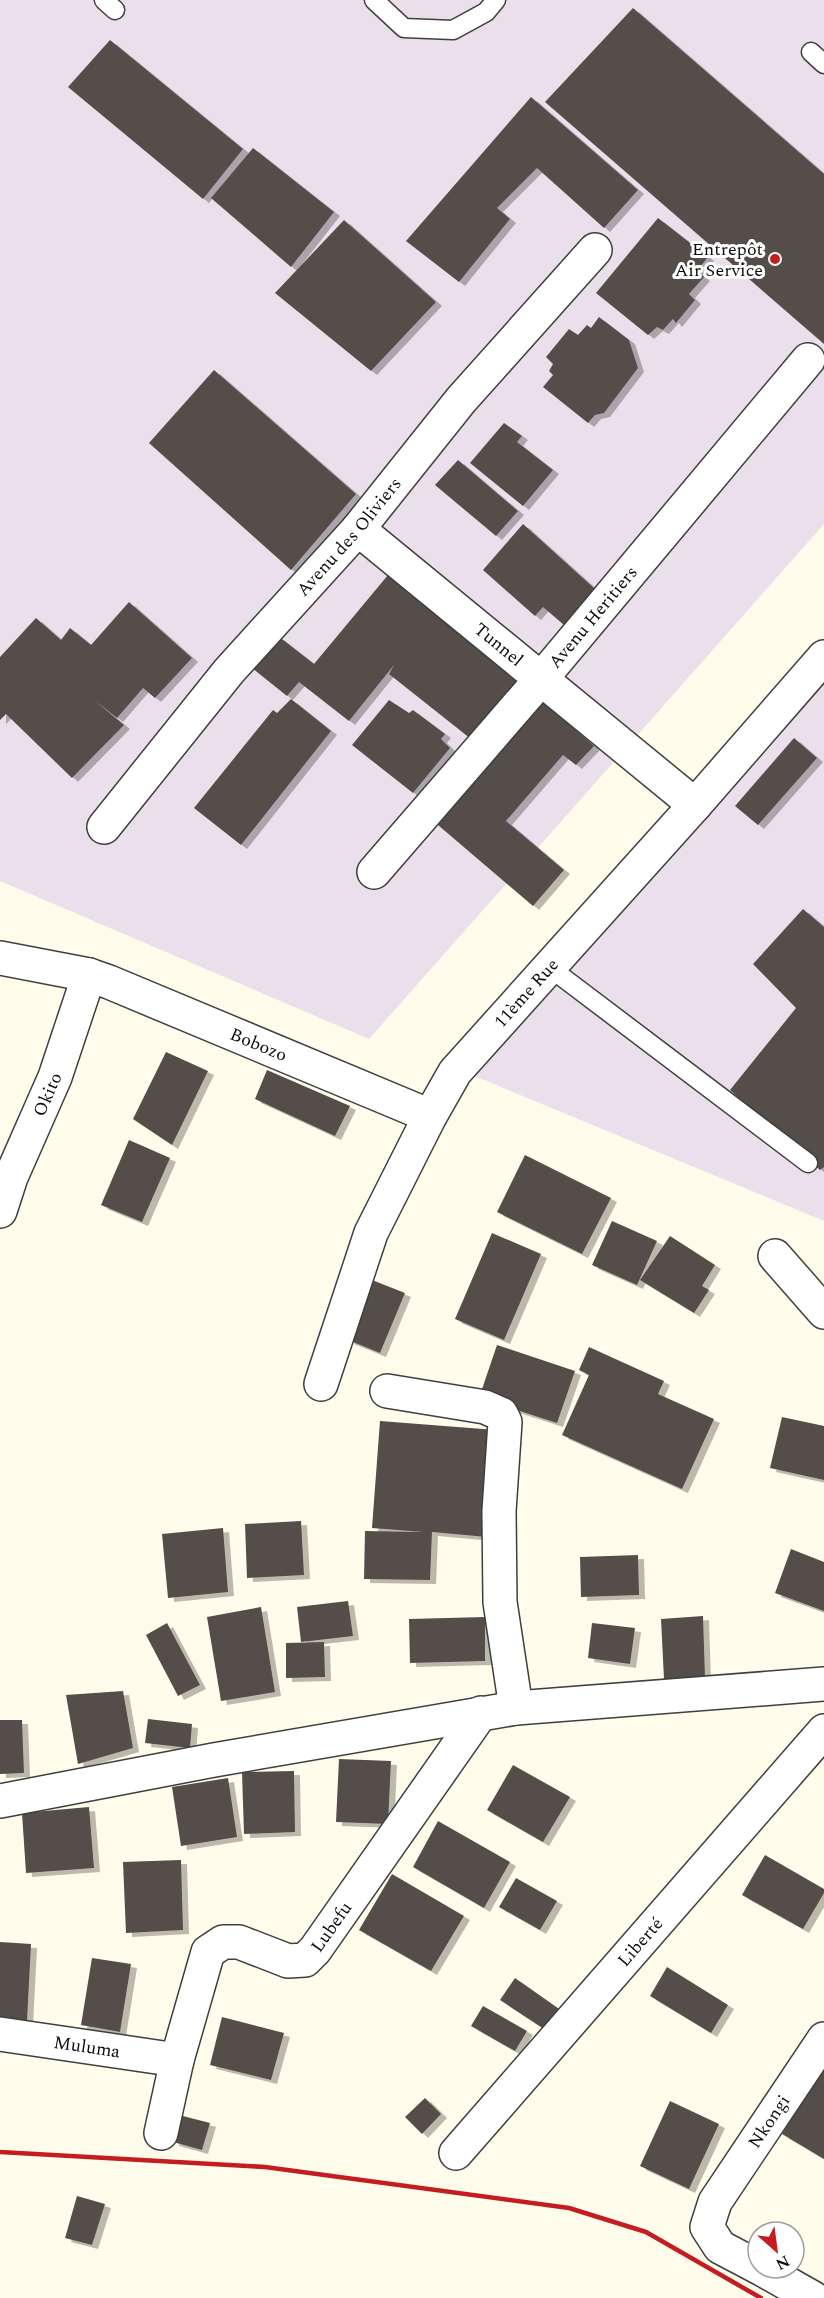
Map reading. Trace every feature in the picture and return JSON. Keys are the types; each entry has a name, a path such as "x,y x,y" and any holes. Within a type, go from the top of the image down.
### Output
{"street":[{"name":"Avenu des Oliviers","path":"104,827 229,671 358,529 461,400 595,250"},
{"name":"Avenu Heritiers","path":"374,872 541,679 808,360"},
{"name":"Tunnel","path":"358,529 695,805"},
{"name":"11ème Rue","path":"321,1384 371,1233 430,1116 455,1072 695,805 824,657"},
{"name":"Bobozo","path":"0,958 89,975 109,982 430,1116"},
{"name":"Okito","path":"0,1211 11,1177 55,1077 89,975"},
{"path":"776,1256 824,1312"},
{"path":"387,1391 485,1407 501,1414 505,1422 499,1511 500,1602 516,1708"},
{"path":"0,1801 214,1760 481,1713 516,1708 824,1683"},
{"name":"Lubefu","path":"161,2133 177,2060 208,1952 223,1942 239,1942 288,1961 305,1960 315,1950 481,1713"},
{"name":"Liberté","path":"456,2152 824,1731"},
{"name":"Muluma","path":"0,2034 177,2060"},
{"name":"Nkongi","path":"746,2260 720,2247 707,2227 715,2202 824,2039"},
{"path":"782,2280 813,2298"}],"lane":[{"path":"374,0 404,28 453,30 486,12 496,0"},
{"path":"549,967 808,1162"}],"shaded area":[{"path":"0,0 824,0 824,524 369,1039 0,881"},
{"path":"824,661 824,1221 460,1070"}],"building":[{"name":"Entrepôt Air Service","path":"633,8 824,174 824,344 545,102"},
{"path":"110,40 243,149 203,199 68,87"},
{"path":"531,97 638,190 604,228 537,168 497,208 510,219 459,282 406,241"},
{"path":"253,148 334,212 291,267 211,198"},
{"path":"658,218 708,257 697,271 704,277 689,294 695,300 676,323 673,319 663,330 657,327 648,335 596,293"},
{"path":"344,220 436,302 371,371 275,293"},
{"path":"599,317 629,340 638,368 604,413 595,415 588,423 543,387 553,375 549,371 553,364 546,357 569,329 578,335 587,325 591,328"},
{"path":"214,370 356,494 291,570 149,443"},
{"path":"504,423 522,436 517,442 553,470 523,506 470,463"},
{"path":"458,460 518,511 496,536 435,485"},
{"path":"523,524 595,589 564,625 543,607 535,616 483,570"},
{"path":"388,575 436,615 440,609 523,674 471,739 389,674 394,665 349,721 299,682 287,696 252,668 278,636 314,664"},
{"path":"129,602 192,658 155,698 143,688 117,718 94,700 124,725 72,778 6,714 0,720 0,657 36,618 61,640 70,628 91,645"},
{"path":"291,699 331,731 241,845 194,808 273,710 277,713"},
{"path":"389,700 409,713 413,710 445,734 441,739 450,748 413,793 352,745"},
{"path":"542,701 594,746 576,765 563,755 506,821 564,870 533,906 438,825"},
{"path":"794,738 817,758 758,825 735,806"},
{"path":"803,909 824,927 824,1167 820,1170 730,1090 796,1008 753,964"},
{"path":"166,1052 208,1071 172,1145 133,1119"},
{"path":"267,1070 350,1106 335,1136 255,1099"},
{"path":"129,1140 170,1158 142,1222 101,1205"},
{"path":"525,1155 611,1198 582,1254 497,1212"},
{"path":"612,1221 657,1241 637,1285 592,1265"},
{"path":"492,1233 541,1254 504,1340 455,1319"},
{"path":"670,1236 715,1265 702,1286 709,1290 694,1313 640,1280"},
{"path":"372,1280 405,1293 380,1353 348,1340"},
{"path":"497,1345 575,1371 557,1423 479,1398"},
{"path":"589,1347 664,1381 658,1394 714,1419 682,1489 562,1435 589,1375 579,1370"},
{"path":"782,1417 824,1426 824,1480 770,1468"},
{"path":"380,1421 496,1430 487,1537 432,1532 430,1580 364,1579 365,1531 423,1532 372,1528"},
{"path":"301,1521 304,1575 247,1578 245,1524"},
{"path":"223,1528 228,1592 168,1598 162,1534"},
{"path":"791,1549 824,1562 824,1611 775,1593"},
{"path":"638,1555 639,1595 581,1597 580,1557"},
{"path":"348,1601 353,1636 301,1642 297,1607"},
{"path":"261,1607 275,1692 221,1701 207,1617"},
{"path":"703,1616 705,1677 664,1679 661,1619"},
{"path":"485,1617 485,1661 410,1663 409,1619"},
{"path":"167,1623 200,1685 178,1696 146,1635"},
{"path":"592,1623 635,1628 630,1664 588,1658"},
{"path":"324,1642 325,1677 286,1678 286,1643"},
{"path":"123,1691 133,1748 78,1764 66,1695"},
{"path":"148,1719 192,1724 190,1748 145,1743"},
{"path":"0,1720 22,1720 24,1773 0,1774"},
{"path":"339,1759 391,1761 388,1824 336,1822"},
{"path":"513,1765 570,1797 543,1842 487,1810"},
{"path":"294,1771 295,1832 244,1834 242,1772"},
{"path":"228,1778 237,1837 181,1846 172,1787"},
{"path":"89,1807 94,1868 26,1873 22,1813"},
{"path":"438,1821 510,1862 484,1908 413,1867"},
{"path":"765,1855 824,1889 824,1893 803,1929 742,1895"},
{"path":"181,1860 183,1930 126,1933 123,1862"},
{"path":"392,1874 464,1916 431,1971 359,1930"},
{"path":"516,1878 557,1901 540,1930 499,1907"},
{"path":"0,1942 31,1944 27,2021 0,2020"},
{"path":"92,1958 131,1964 120,2032 81,2025"},
{"path":"667,1967 728,2005 711,2033 650,1996"},
{"path":"515,1978 559,2009 544,2029 500,2000"},
{"path":"483,2006 527,2031 515,2051 471,2026"},
{"path":"222,2017 284,2033 271,2080 210,2065"},
{"path":"824,2063 824,2159 782,2134"},
{"path":"425,2098 441,2114 422,2134 405,2117"},
{"path":"670,2101 719,2124 689,2189 640,2166"},
{"path":"179,2115 210,2123 202,2150 173,2142"},
{"path":"77,2196 105,2204 92,2245 65,2238"}],"railway":[{"path":"0,2152 265,2167 569,2208 646,2232 761,2298"}],"place":[{"name":"Entrepôt Air Service","path":"775,259"}]}
